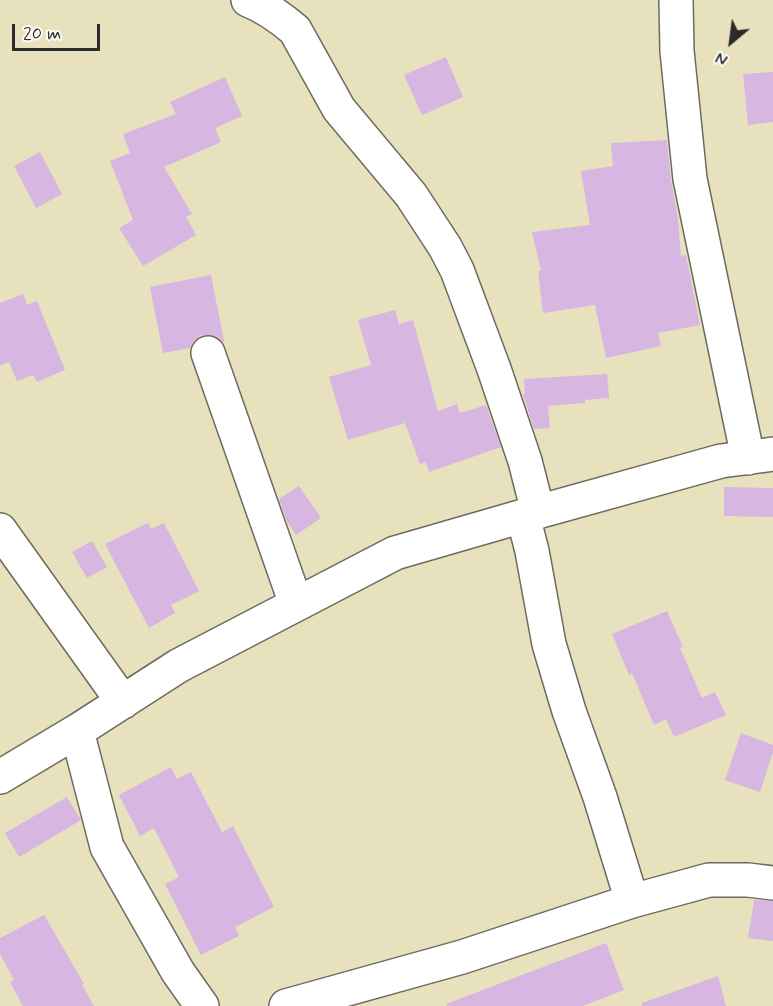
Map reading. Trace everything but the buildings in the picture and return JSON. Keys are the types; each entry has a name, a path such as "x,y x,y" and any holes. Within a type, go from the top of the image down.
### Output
{"street":[{"path":"248,0 262,6 286,22 295,15 339,109 411,195 453,262 494,369 525,461 532,551 549,644 632,901"},
{"path":"0,777 178,666 395,553 721,461 760,456 690,179 677,51 676,0"},
{"path":"208,353 296,604"},
{"path":"0,530 123,702"},
{"path":"77,731 107,847 178,972 202,1006"},
{"path":"286,1006 462,957 632,901 708,880 748,880 773,883"}]}
